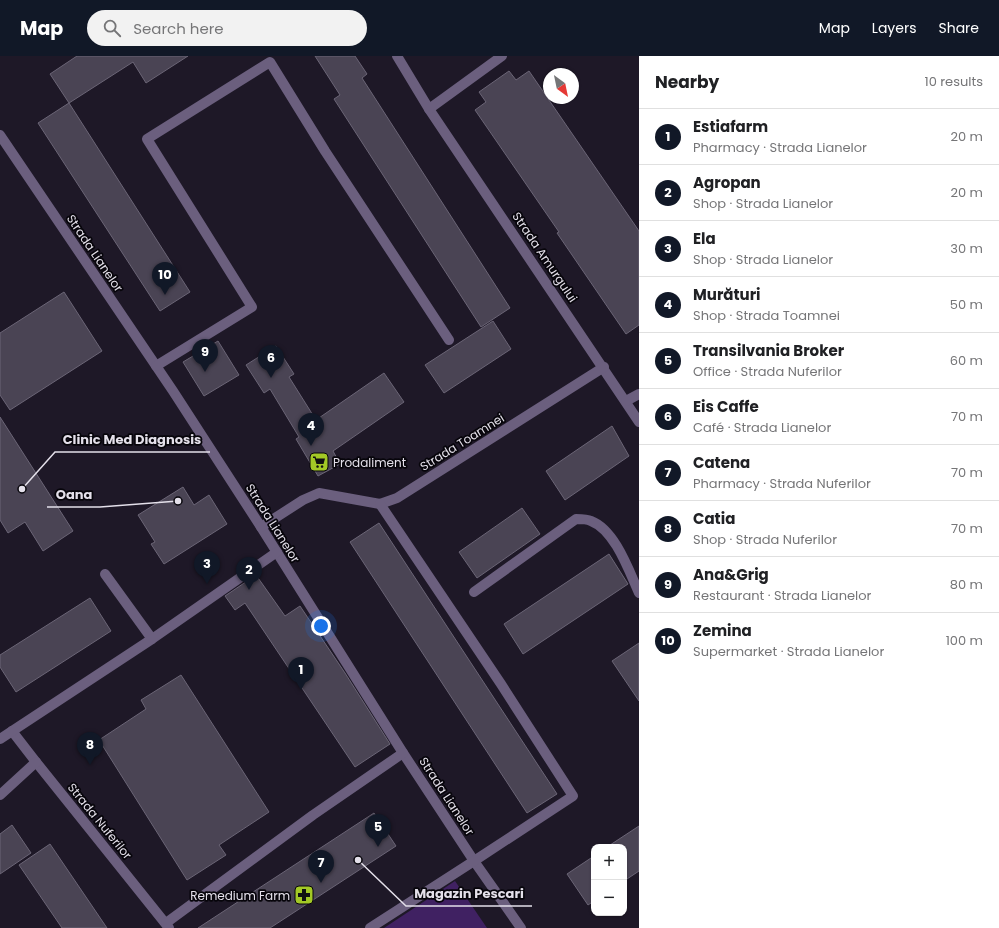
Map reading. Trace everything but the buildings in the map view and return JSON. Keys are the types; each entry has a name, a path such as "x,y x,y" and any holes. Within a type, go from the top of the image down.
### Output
{"street":[{"name":"Strada Amurgului","path":"397,56 429,108 604,367 639,422"},
{"path":"429,108 502,56"},
{"path":"156,366 252,307 147,139 270,62 325,151 449,340"},
{"name":"Strada Lianelor","path":"0,135 156,366 277,552 403,753 474,861 521,928"},
{"name":"Strada Toamnei","path":"380,504 397,498 604,367"},
{"path":"626,401 639,394"},
{"path":"261,527 303,500 319,493 380,504 573,796 370,928"},
{"path":"474,592 576,519 591,521 606,530 623,557 639,593"},
{"path":"0,739 152,639 277,552"},
{"path":"105,574 152,639"},
{"name":"Strada Nuferilor","path":"12,730 168,926"},
{"path":"168,926 313,815 403,753"},
{"path":"0,795 36,762"}],"shaded area":[{"path":"455,881 487,928 384,928"}],"place":[{"name":"Zemina","path":"165,295"},
{"name":"Ana&Grig","path":"205,372"},
{"name":"Eis Caffe","path":"271,378"},
{"name":"Murături","path":"311,446"},
{"name":"Prodaliment","path":"319,462"},
{"name":"Clinic Med Diagnosis","path":"22,489"},
{"name":"Oana","path":"178,501"},
{"name":"Ela","path":"207,584"},
{"name":"Agropan","path":"249,590"},
{"name":"Estiafarm","path":"301,690"},
{"name":"Catia","path":"90,765"},
{"name":"Transilvania Broker","path":"378,847"},
{"name":"Magazin Pescari","path":"358,860"},
{"name":"Catena","path":"321,883"},
{"name":"Remedium Farm","path":"304,895"}]}
